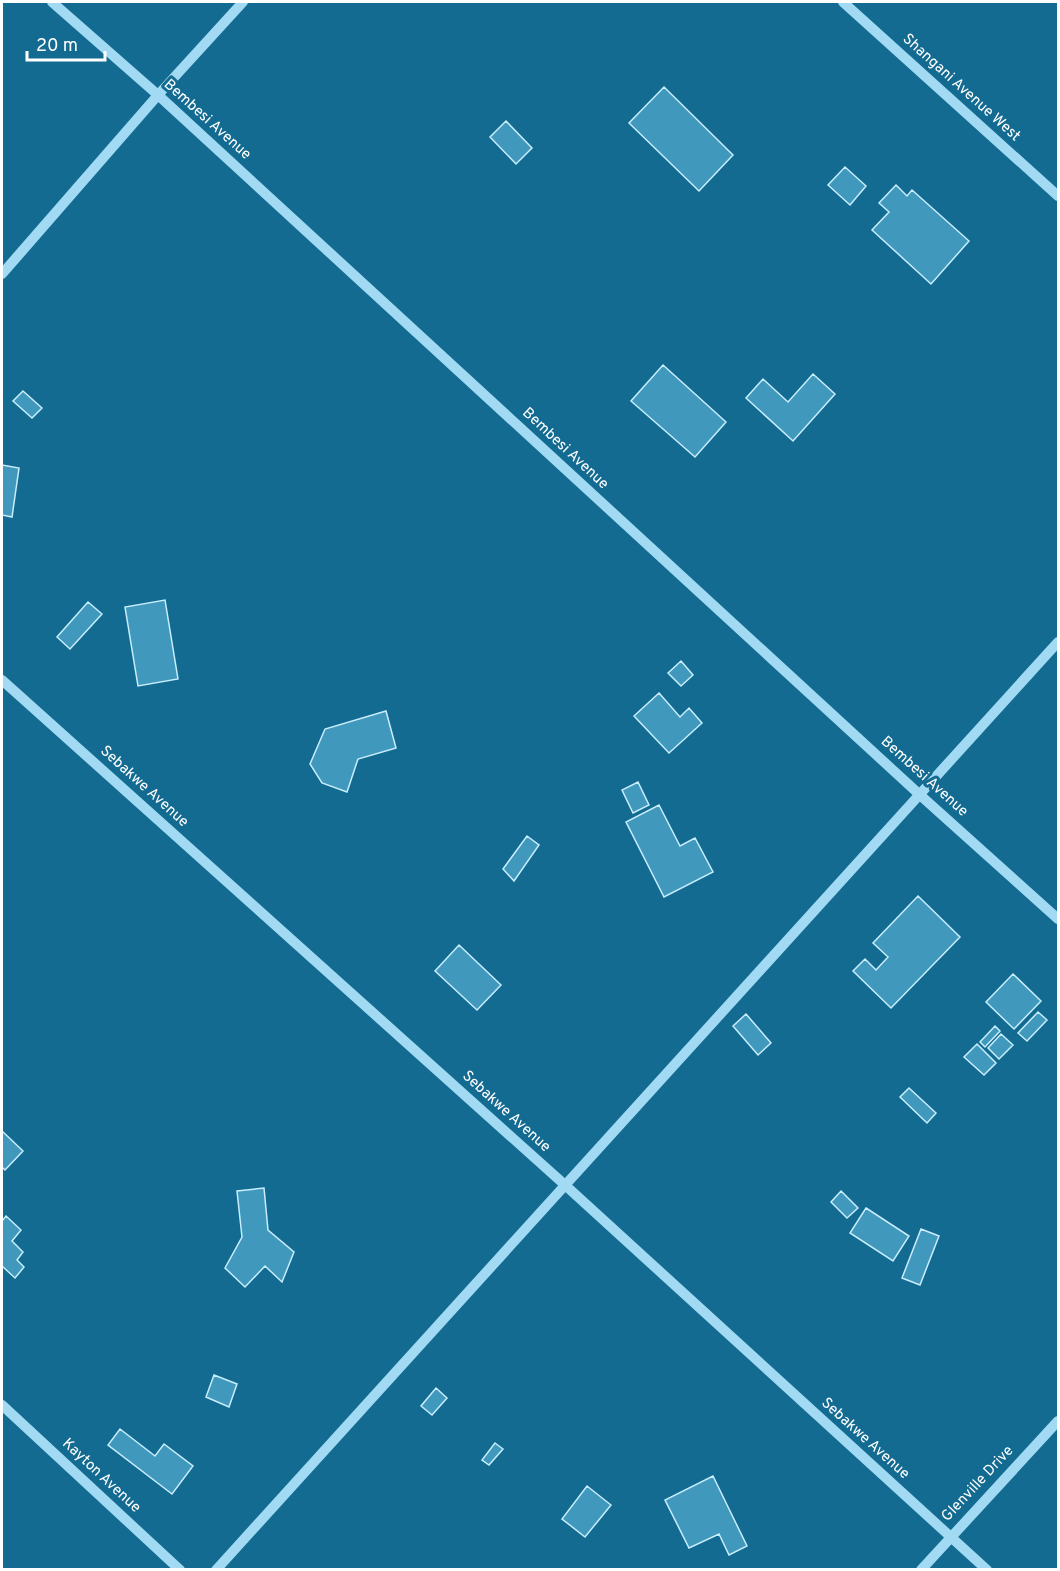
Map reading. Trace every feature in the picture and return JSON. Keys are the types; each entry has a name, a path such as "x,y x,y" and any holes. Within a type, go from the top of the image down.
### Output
{"street":[{"name":"Bembesi Avenue","path":"52,2 158,95 920,795 1059,919"},
{"path":"2,274 158,95 243,2"},
{"name":"Shangani Avenue West","path":"843,2 1059,196"},
{"path":"216,1569 1059,642"},
{"name":"Sebakwe Avenue","path":"2,680 565,1185 987,1569"},
{"name":"Kayton Avenue","path":"2,1405 180,1569"},
{"name":"Glenville Drive","path":"921,1569 1059,1420"}],"building":[{"path":"664,87 733,155 699,191 629,123"},
{"path":"506,121 532,148 516,164 490,137"},
{"path":"845,167 866,186 850,205 828,185"},
{"path":"896,185 907,196 912,190 969,241 931,284 872,230 889,212 879,203"},
{"path":"663,365 726,422 695,457 631,401"},
{"path":"813,374 835,394 793,441 746,398 763,379 788,402"},
{"path":"23,391 42,408 32,418 13,401"},
{"path":"2,465 19,468 12,517 2,515"},
{"path":"165,600 178,679 138,686 125,607"},
{"path":"88,602 102,614 70,649 57,637"},
{"path":"681,661 693,675 681,686 668,673"},
{"path":"659,693 680,717 689,708 702,723 669,753 634,716"},
{"path":"386,711 396,748 358,759 347,792 322,783 310,764 325,729"},
{"path":"638,782 649,805 633,813 622,790"},
{"path":"659,805 680,846 695,838 713,872 664,897 626,822"},
{"path":"527,836 539,845 514,881 503,869"},
{"path":"918,896 960,937 891,1008 853,971 865,959 876,970 888,957 873,943"},
{"path":"459,945 501,985 477,1010 435,971"},
{"path":"1013,974 1041,1001 1014,1029 986,1002"},
{"path":"1038,1012 1047,1020 1027,1041 1018,1033"},
{"path":"746,1014 771,1043 758,1055 733,1026"},
{"path":"995,1026 1000,1031 985,1047 980,1042"},
{"path":"1001,1034 1013,1045 999,1059 988,1048"},
{"path":"977,1044 996,1063 984,1075 964,1057"},
{"path":"909,1088 936,1113 927,1123 900,1097"},
{"path":"2,1131 23,1151 5,1170 2,1167"},
{"path":"264,1188 268,1230 294,1252 282,1282 265,1266 245,1287 225,1268 242,1237 237,1191"},
{"path":"841,1191 858,1208 847,1218 831,1202"},
{"path":"866,1208 909,1236 893,1261 850,1233"},
{"path":"6,1216 21,1230 12,1241 23,1252 17,1260 24,1267 15,1278 2,1266 2,1221"},
{"path":"921,1229 939,1236 920,1285 902,1278"},
{"path":"214,1375 237,1384 229,1407 206,1397"},
{"path":"436,1388 447,1398 432,1415 421,1406"},
{"path":"120,1429 155,1456 164,1444 193,1466 172,1494 108,1445"},
{"path":"495,1443 503,1449 489,1465 482,1460"},
{"path":"713,1476 747,1546 729,1555 719,1534 689,1548 665,1500"},
{"path":"587,1486 611,1505 585,1537 562,1519"}]}
